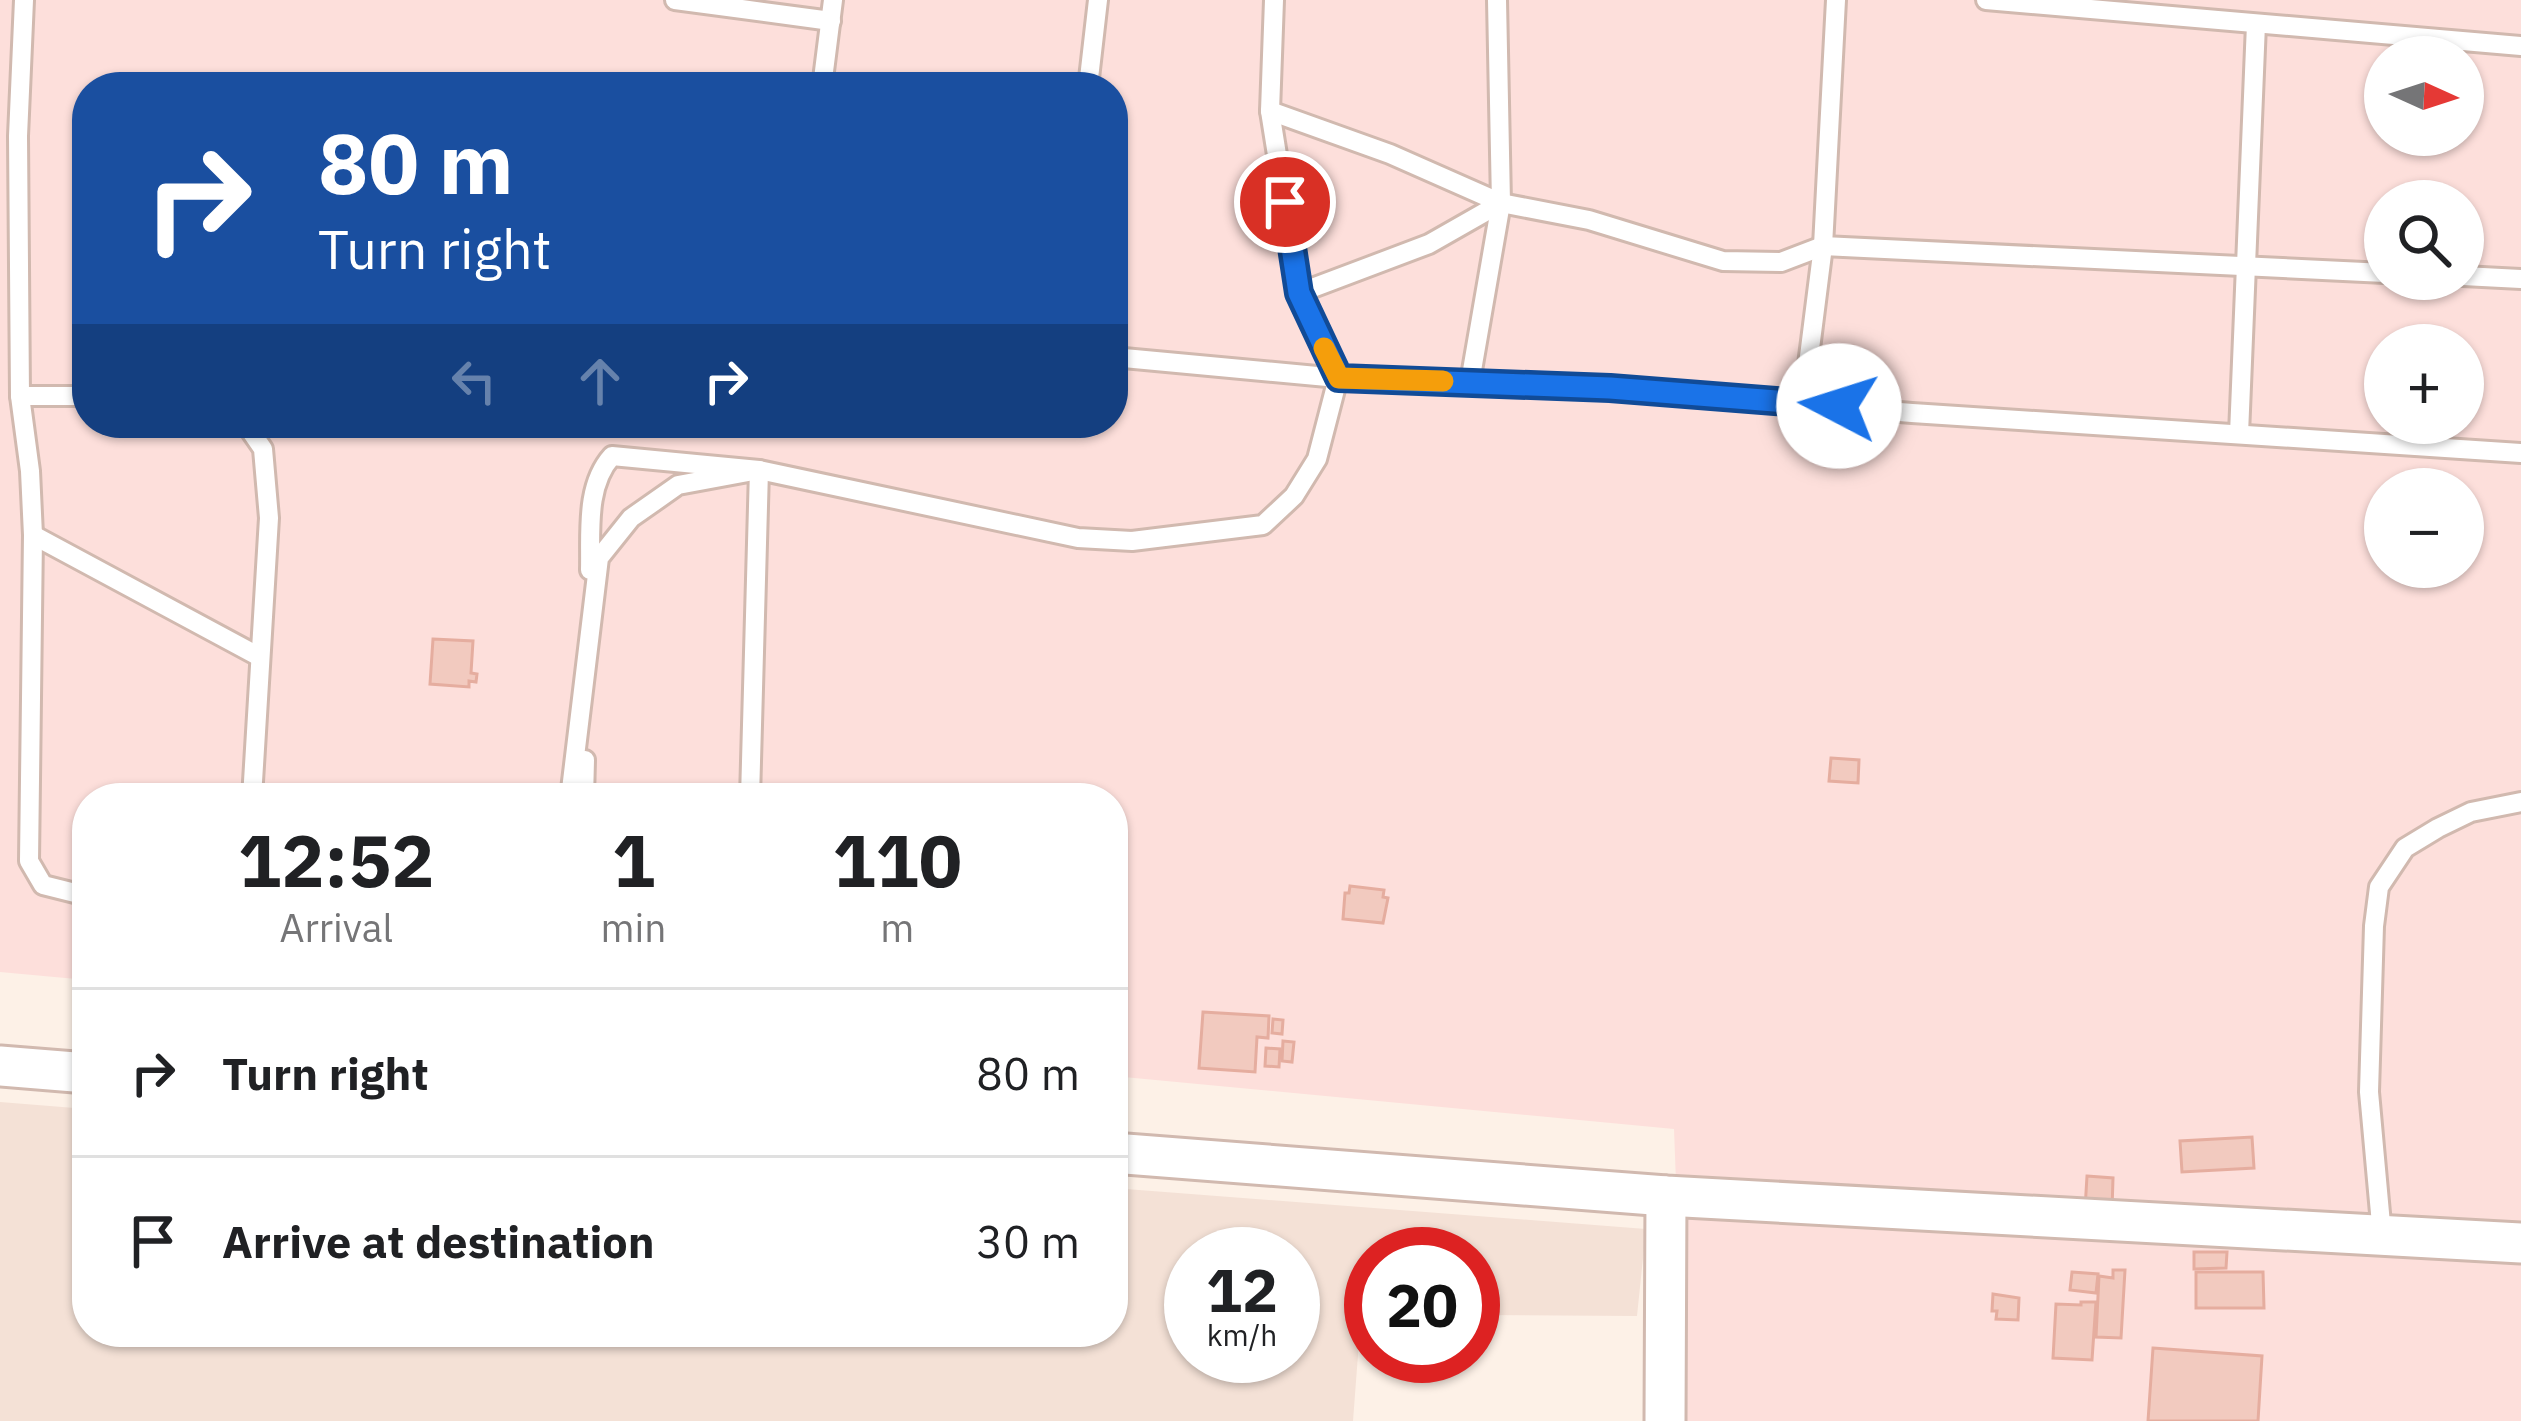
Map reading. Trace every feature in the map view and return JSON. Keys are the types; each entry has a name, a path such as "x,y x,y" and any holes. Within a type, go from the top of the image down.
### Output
{"street":[{"path":"0,1066 72,1071"},
{"path":"1128,1154 1666,1196 2521,1243"},
{"path":"1665,1421 1666,1196"}],"lane":[{"path":"24,0 18,136 20,396 33,535 29,861 43,885 72,892"},
{"path":"676,0 831,21"},
{"path":"824,72 833,0"},
{"path":"1090,72 1098,0"},
{"path":"584,783 592,500 601,469 612,456 759,470 1078,538 1132,541 1263,524 1294,496 1317,459 1339,378 1299,293 1270,111 1274,0"},
{"path":"1470,382 1501,203 1497,0"},
{"path":"1803,404 1823,246 1836,0"},
{"path":"1987,0 2521,46"},
{"path":"2240,434 2256,24"},
{"path":"1270,111 1390,154 1501,203 1589,220 1723,261 1781,262 1823,246 2364,272"},
{"path":"1299,293 1429,244 1501,203"},
{"path":"2484,277 2521,279"},
{"path":"1128,358 1339,378 1610,388 2521,453"},
{"path":"20,396 72,396"},
{"path":"253,783 269,518 263,449 255,438"},
{"path":"572,783 599,558 631,518 678,485 759,470"},
{"path":"750,783 759,470"},
{"path":"33,535 260,657"},
{"path":"2383,1235 2369,1092 2379,886 2405,848 2438,828 2471,812 2521,802"}],"shaded area":[{"path":"0,0 2521,0 2521,1421 1685,1421 1674,1129 1128,1077 1128,783 72,783 72,979 0,972"},
{"path":"0,1102 72,1108 72,1347 1128,1347 1128,1189 1646,1229 1637,1316 1500,1315 1500,1227 1344,1227 1344,1383 1356,1383 1353,1421 0,1421"}],"building":[{"path":"433,639 473,641 471,673 477,674 476,682 469,681 469,687 430,684"},
{"path":"1831,758 1859,760 1858,783 1829,781"},
{"path":"1350,886 1384,890 1383,897 1388,898 1383,923 1343,919"},
{"path":"1203,1012 1269,1016 1268,1038 1257,1037 1255,1072 1199,1068"},
{"path":"1273,1019 1283,1020 1282,1034 1272,1033"},
{"path":"1283,1041 1294,1042 1292,1062 1282,1061"},
{"path":"1266,1048 1280,1049 1279,1067 1265,1066"},
{"path":"2252,1137 2254,1168 2182,1172 2180,1141"},
{"path":"2087,1176 2113,1178 2112,1210 2085,1209"},
{"path":"2194,1252 2227,1252 2226,1268 2194,1269"},
{"path":"2113,1270 2125,1270 2121,1338 2096,1337 2099,1276 2113,1278"},
{"path":"2072,1272 2098,1274 2096,1293 2070,1290"},
{"path":"2196,1272 2263,1272 2264,1308 2196,1308"},
{"path":"1993,1294 2019,1298 2018,1320 1996,1319"},
{"path":"2096,1302 2092,1360 2053,1358 2056,1304"},
{"path":"2153,1348 2262,1356 2258,1421 2148,1421"}],"slow traffic":[{"path":"1324,348 1339,378 1443,381"}],"route":[{"path":"1285,202 1299,293 1339,378 1610,388 1839,406"}]}
